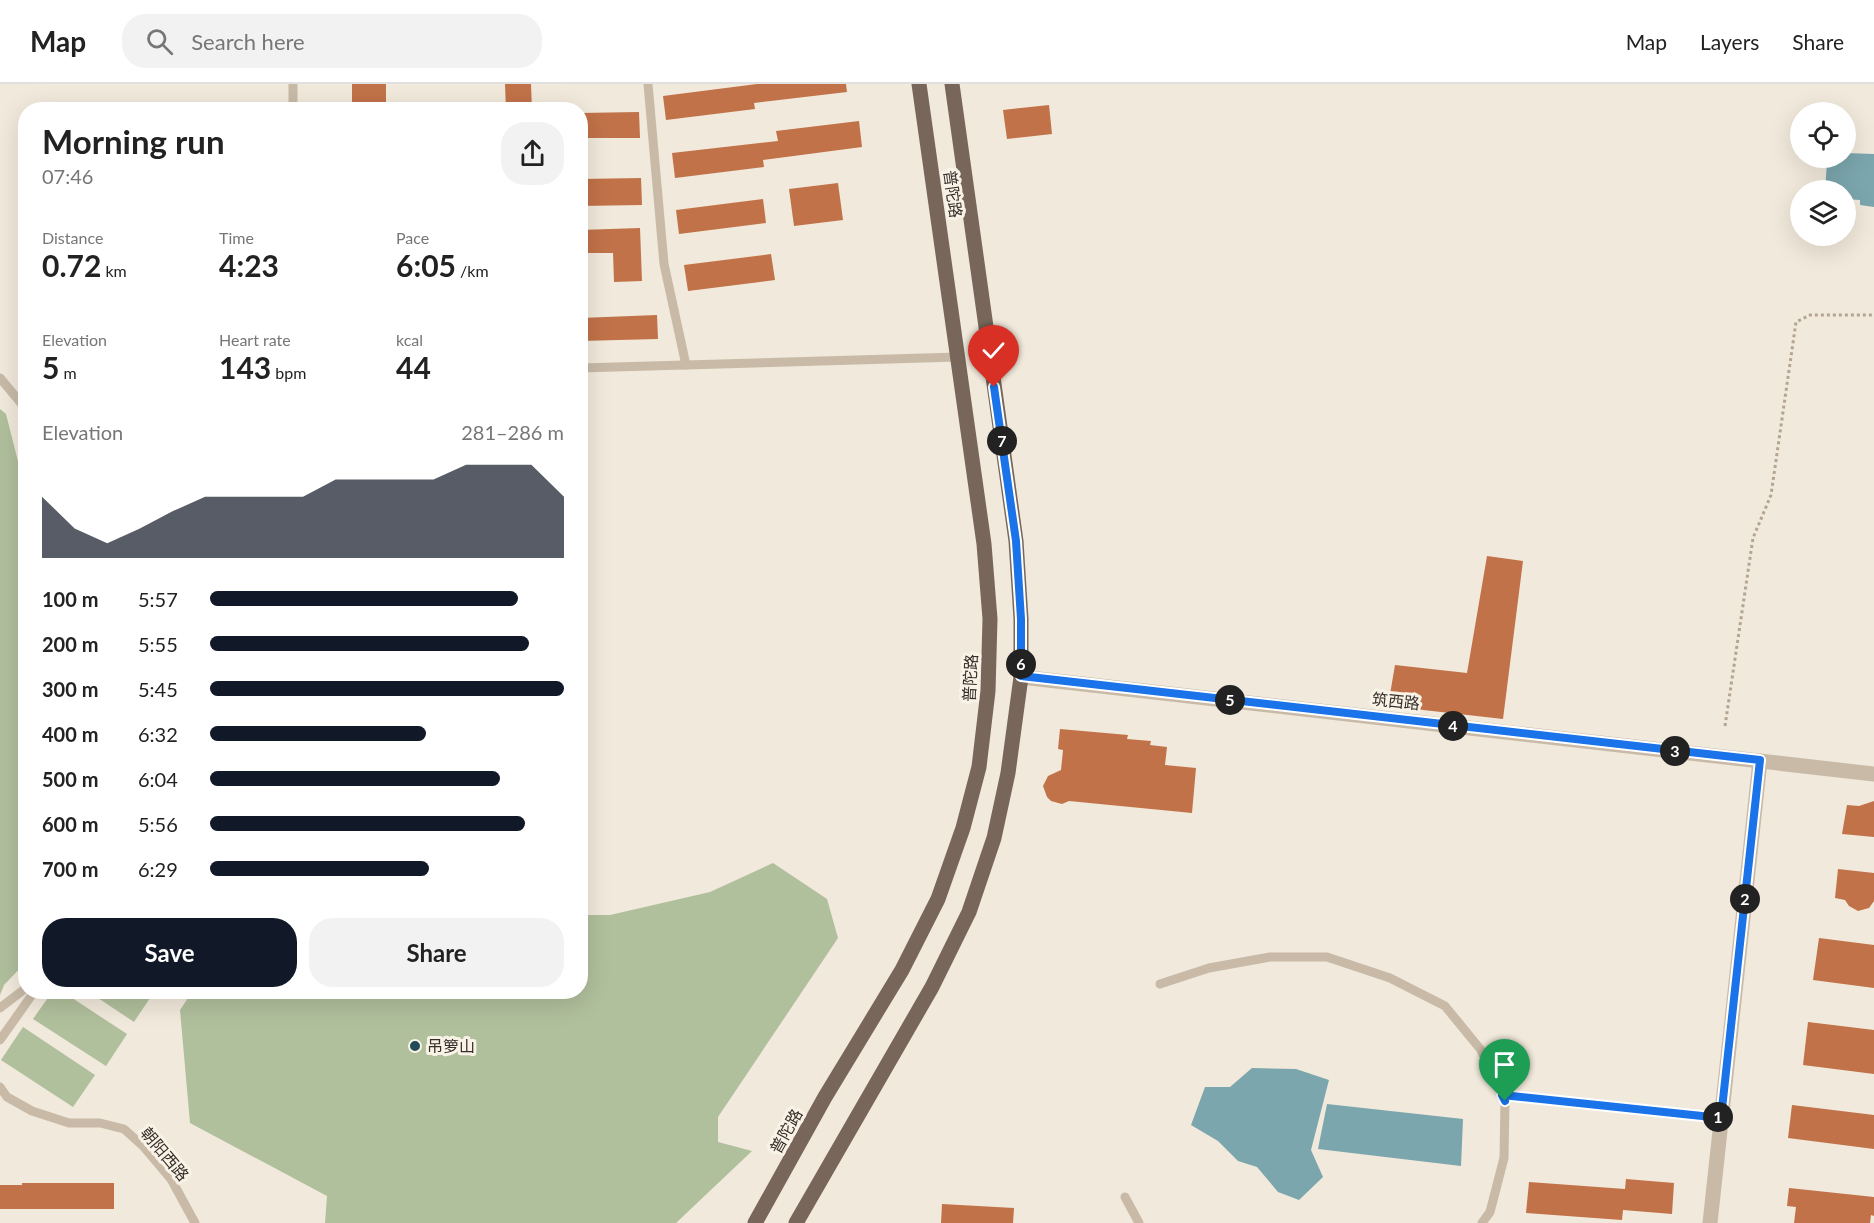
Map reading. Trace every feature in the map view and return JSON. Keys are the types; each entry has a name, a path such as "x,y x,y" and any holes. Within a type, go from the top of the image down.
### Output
{"main road":[{"name":"普陀路","path":"755,1223 836,1079 902,970 938,899 963,828 979,767 988,691 990,619 977,488 919,84"},
{"name":"普陀路","path":"796,1223 932,987 969,912 994,838 1008,773 1021,676 1021,619 1016,541 952,84"}],"street":[{"name":"筑西路","path":"1021,676 1874,774"},
{"path":"1710,1223 1760,760"}],"lane":[{"path":"293,84 293,102"},
{"path":"648,84 664,264 686,365"},
{"path":"588,368 958,357"},
{"path":"0,378 18,400"},
{"path":"1160,984 1209,968 1270,957 1327,957 1390,978 1445,1006 1481,1050 1505,1101 1504,1158 1490,1212 1482,1223"},
{"path":"0,1008 18,994"},
{"path":"0,1040 29,999"},
{"name":"朝阳西路","path":"0,1087 8,1097 32,1111 69,1123 100,1123 124,1129 144,1147 171,1179 195,1223"},
{"path":"1502,1095 1721,1118"},
{"path":"1125,1197 1139,1223"}],"path":[{"path":"1725,726 1753,538 1771,495 1796,322 1810,315 1874,315"}],"green space":[{"path":"0,409 6,414 18,461 18,970 4,985 0,995"},
{"path":"773,863 827,899 838,938 718,1117 718,1142 752,1151 676,1223 325,1223 327,1196 190,1123 180,1010 187,999 588,999 588,915 610,915 710,892"},
{"path":"47,999 74,999 127,1034 106,1066 33,1019"},
{"path":"100,999 149,999 134,1022"},
{"path":"23,1027 95,1075 73,1107 1,1060"}],"water":[{"path":"1856,153 1874,154 1874,207 1860,205 1860,200 1856,200 1856,180 1826,180 1827,168 1856,168"},
{"path":"1252,1068 1296,1069 1329,1080 1311,1150 1323,1177 1299,1200 1278,1192 1257,1167 1238,1161 1218,1141 1191,1125 1205,1087 1230,1087"},
{"path":"1327,1104 1463,1119 1461,1166 1318,1149"}],"building":[{"path":"352,84 386,84 386,102 352,102"},
{"path":"505,84 531,84 532,102 506,102"},
{"path":"757,84 846,84 847,92 754,103 755,109 666,120 663,96"},
{"path":"1049,105 1052,134 1007,139 1003,110"},
{"path":"639,112 640,138 588,138 588,113"},
{"path":"859,121 862,147 763,160 764,167 675,178 672,153 778,141 776,131"},
{"path":"641,178 642,205 588,206 588,179"},
{"path":"838,183 843,220 794,226 789,189"},
{"path":"763,199 766,223 679,234 676,210"},
{"path":"640,228 642,281 614,282 613,253 588,253 588,230"},
{"path":"771,254 775,280 688,291 684,265"},
{"path":"657,315 658,339 588,341 588,318"},
{"path":"1487,556 1523,561 1503,719 1388,706 1395,665 1467,673"},
{"path":"1060,729 1128,735 1127,739 1151,741 1150,745 1167,747 1165,765 1196,768 1192,813 1069,801 1062,804 1051,801 1043,786 1048,776 1061,770 1063,750 1058,749"},
{"path":"1874,801 1874,837 1842,834 1847,805 1859,806"},
{"path":"1838,869 1874,873 1874,901 1869,908 1858,911 1849,906 1845,900 1835,898"},
{"path":"1819,938 1874,945 1874,988 1813,980"},
{"path":"1808,1022 1874,1030 1874,1074 1803,1065"},
{"path":"1792,1105 1874,1115 1874,1149 1788,1138"},
{"path":"1626,1179 1674,1183 1672,1214 1623,1210 1622,1220 1526,1213 1529,1182 1625,1189"},
{"path":"22,1183 114,1183 114,1209 0,1209 0,1185 22,1185"},
{"path":"1789,1188 1874,1197 1874,1216 1871,1215 1870,1223 1794,1223 1796,1207 1787,1206"},
{"path":"942,1204 1014,1208 1013,1223 941,1223"}],"place":[{"name":"吊箩山","path":"415,1046"}],"route":[{"path":"994,387 1016,541 1021,619 1021,676 1760,760 1721,1118 1502,1095 1505,1101"}]}
